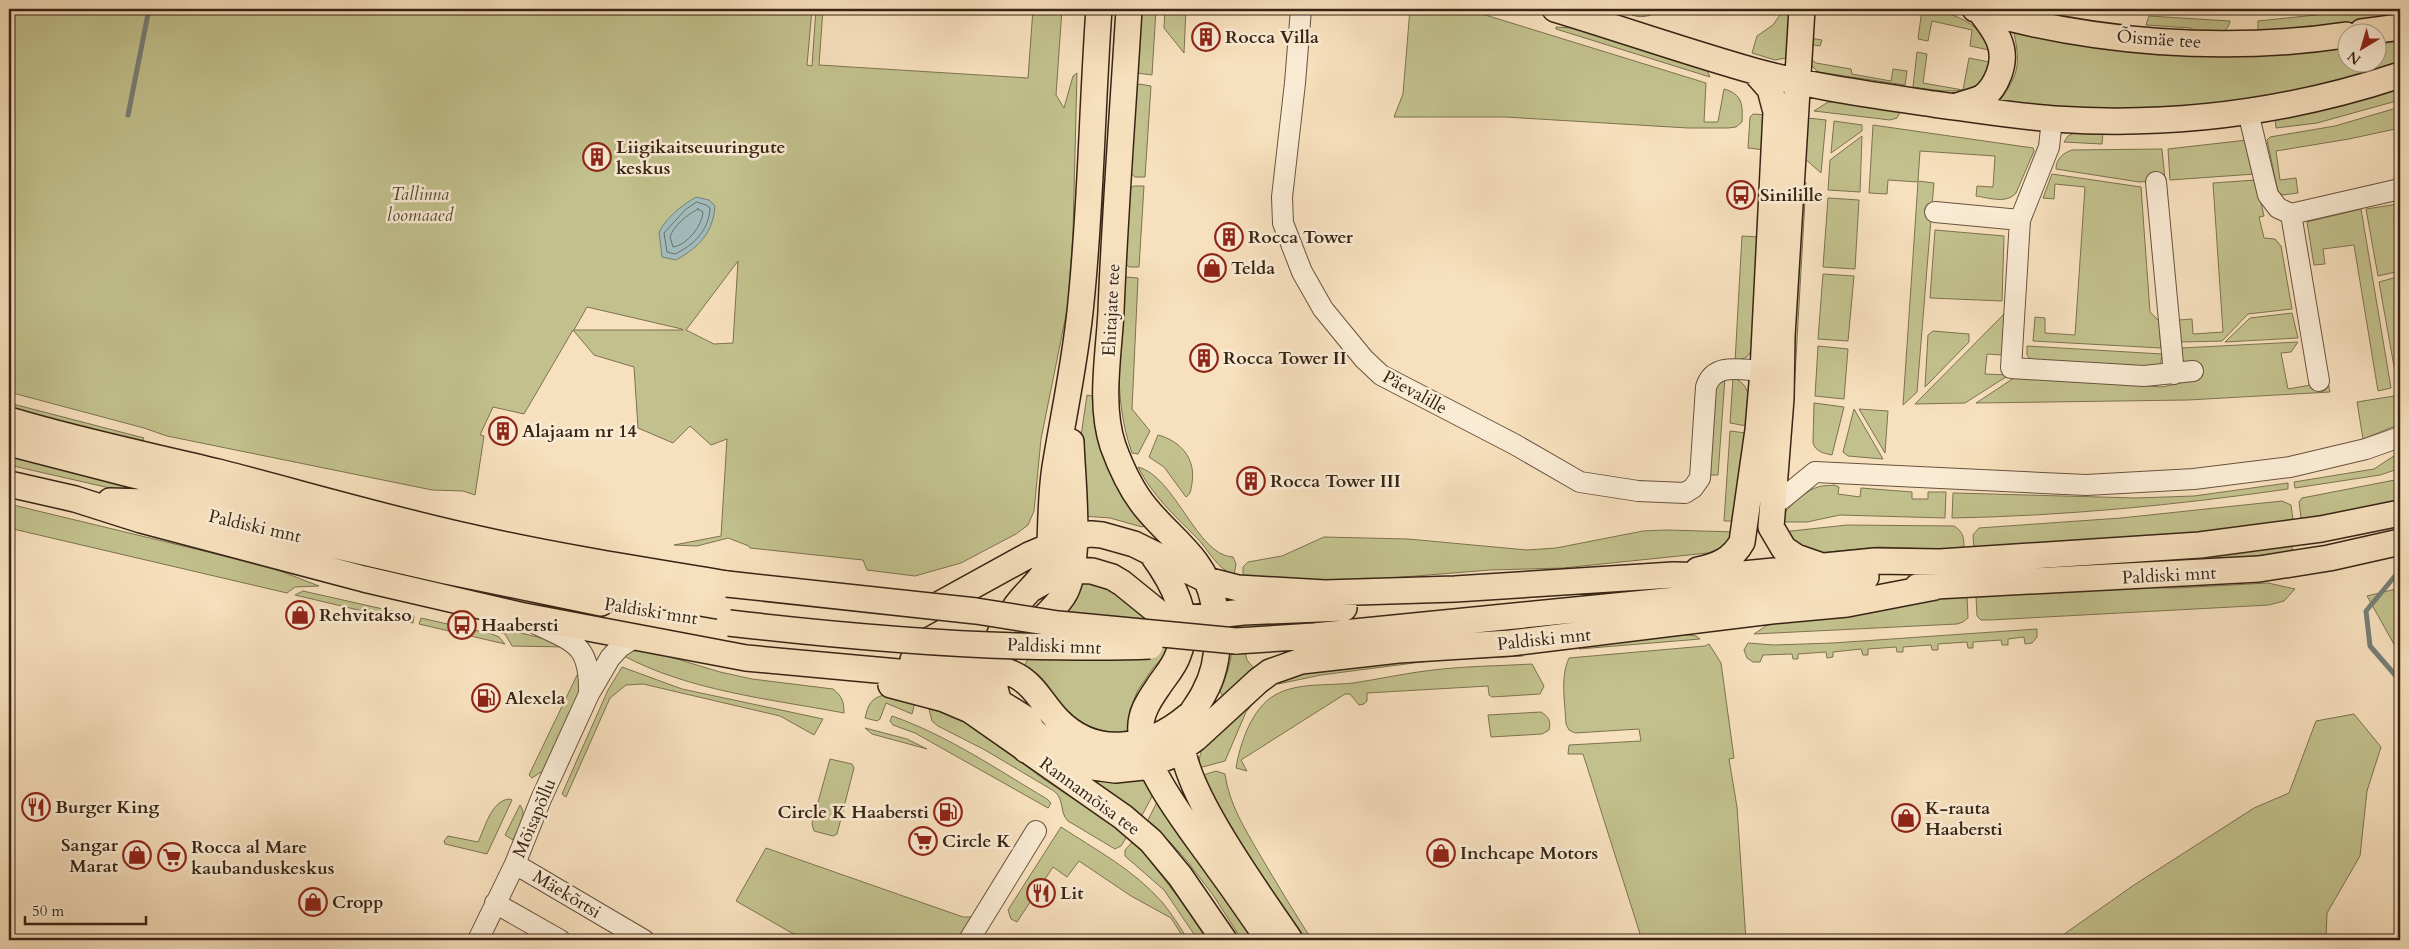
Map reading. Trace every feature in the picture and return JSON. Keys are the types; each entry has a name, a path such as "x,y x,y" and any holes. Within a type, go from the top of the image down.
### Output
{"main road":[{"name":"Ehitajate tee","path":"1058,538 1055,467 1076,358 1082,301 1100,9"},
{"name":"Ehitajate tee","path":"1129,9 1112,282 1107,396 1108,423 1121,466 1137,497 1195,560 1207,580 1216,615 1218,640 1212,678 1204,695 1188,716"},
{"path":"1555,9 1754,71 1798,81 2052,119 2159,121 2248,112 2370,85 2400,75"},
{"path":"1609,9 1623,30"},
{"path":"1802,9 1782,336 1781,398 1771,526 1776,538 1784,549 1819,576"},
{"path":"1955,106 1983,97 1996,81 2003,63 2003,47 1994,28 1977,9"},
{"name":"Õismäe tee","path":"1977,9 2117,37 2184,43 2298,42 2336,36"},
{"path":"2386,29 2400,27"},
{"path":"1673,575 1718,565 1737,551 1746,531 1763,371 1776,112 1770,89 1754,71"},
{"name":"Paldiski mnt","path":"10,438 53,434 219,473 345,507 473,538 572,559 727,584 976,611 1067,625 1236,641"},
{"name":"Paldiski mnt","path":"10,438 128,474 578,582 722,607 837,622 878,623 920,615 1058,538 1102,535 1134,544 1207,580 1238,588 1325,593 1455,589 1673,575 1819,576 1935,587"},
{"name":"Paldiski mnt","path":"9,484 355,576 519,615 698,649 787,663 931,675 970,685 997,699 1026,719"},
{"path":"1750,496 1774,498"},
{"name":"Paldiski mnt","path":"75,500 146,502 573,598 728,623 796,631 960,644 1114,648 1236,641 1394,628 1940,562 2200,545 2321,529 2400,513"},
{"path":"1058,538 1072,570 1063,596 1027,637 1019,656 1017,676 1021,706 1033,731 1049,745 1069,758 1093,767 1115,770 1132,769 1146,753 1188,716"},
{"path":"1026,750 1011,731 997,699 993,686 993,656 1003,626 1016,605 1047,567 1058,538"},
{"name":"Paldiski mnt","path":"1182,750 1270,672 1301,662 1398,650 1444,649 1520,642 1771,611 1847,604 1935,587 2258,569 2329,558 2400,542"},
{"path":"1152,554 1175,590 1182,619 1182,641 1178,655 1144,712 1140,731 1146,753 1200,843 1269,940"},
{"path":"1027,593 1041,582 1072,570 1092,571 1112,577 1159,613 1182,619 1243,612 1398,605 1455,589"},
{"path":"698,649 756,649 867,660 894,659 978,663 1017,676 1036,692 1058,721 1075,734 1109,745 1146,753 1182,750"},
{"name":"Rannamõisa tee","path":"698,649 752,669 890,685 919,691 970,710 1123,817 1151,841 1180,876 1224,940"},
{"path":"1188,716 1182,734 1182,750 1190,776 1217,828 1290,940"}],"street":[{"name":"Päevalille","path":"1301,9 1282,197 1283,223 1302,272 1323,309 1343,335 1381,375 1580,482 1638,490 1685,493 1693,488 1700,478 1708,380 1712,374 1720,370 1763,371"},
{"path":"2248,112 2268,195 2278,208 2291,214 2400,189"},
{"path":"2052,119 2048,147 2020,220 2011,368 2144,376 2183,372 2156,182"},
{"path":"1934,212 2020,220"},
{"path":"2291,214 2319,381"},
{"path":"1774,498 1782,499 1815,472 2086,485 2194,479 2290,467 2366,449 2400,437"},
{"name":"Mõisapõllu","path":"519,615 568,639 585,655 589,671 588,694"},
{"name":"Mõisapõllu","path":"478,940 515,864 541,799 588,694 610,658 637,636"},
{"path":"969,940 1036,831"},
{"name":"Mäekõrtsi","path":"515,864 644,940"},
{"path":"495,904 560,940"}],"green space":[{"name":"Tallinna loomaaed","path":"9,9 812,9 807,65 812,66 816,9 823,9 819,65 1028,78 1033,9 1062,9 1056,95 1064,108 1073,76 1077,73 1073,232 1068,305 1041,439 1034,511 1028,525 1016,534 961,563 915,576 867,570 863,560 750,548 728,538 697,546 674,545 721,536 727,439 711,445 690,426 673,443 638,428 634,367 594,355 573,330 524,414 493,407 480,435 484,436 475,495 463,491 432,490 167,436 144,428 9,392","holes":["738,261 733,343 714,344 686,330","587,307 682,329 683,330 574,330"]},
{"path":"1140,9 1156,9 1152,75 1137,73"},
{"path":"1165,9 1186,9 1184,53 1164,28"},
{"path":"1410,9 1466,9 1706,83 1704,122 1718,122 1724,89 1730,91 1740,101 1742,122 1736,127 1728,128 1688,128 1505,117 1394,117 1403,94"},
{"path":"1621,9 1665,9 1648,16 1638,16"},
{"path":"1784,9 1793,9 1790,52 1786,58 1775,60 1752,53 1757,36 1773,25"},
{"path":"1922,9 1946,13 1971,24 1982,35 1989,50 1970,46 1972,30 1932,21 1928,41 1918,39"},
{"path":"2374,9 2400,9 2400,18 2375,22 2336,22 2336,28 2258,32 2258,21"},
{"path":"2149,16 2230,21 2226,30 2222,32 2198,34 2191,28 2146,25"},
{"path":"1556,27 1586,29 1706,68 1710,77 1556,29"},
{"path":"2013,27 2336,46 2336,72 2371,72 2328,84 2254,99 2180,108 2092,111 1999,102 2015,74 2017,50"},
{"path":"1810,38 1822,40 1820,46 1814,45 1812,48 1812,60 1816,63 1851,69 1852,74 1891,81 1893,69 1907,71 1905,85 1818,72 1810,64"},
{"path":"2400,40 2400,64 2386,68 2386,43"},
{"path":"1917,52 1927,54 1923,83 1963,90 1947,91 1913,87"},
{"path":"1969,58 1989,62 1986,75 1980,83 1963,90"},
{"path":"1139,84 1151,86 1145,177 1135,177 1130,173 1137,86"},
{"path":"2400,86 2400,100 2317,123 2276,128 2275,117"},
{"path":"1828,102 1900,112 1897,118 1890,120 1814,111"},
{"path":"2400,107 2400,128 2349,139 2276,151 2280,180 2296,178 2298,193 2283,195 2278,192 2267,140 2270,137 2335,126"},
{"path":"1753,114 1768,115 1765,150 1748,148 1750,117"},
{"path":"1808,118 1826,120 1821,173 1803,157 1805,125"},
{"path":"1834,121 1862,125 1862,131 1831,153"},
{"path":"1873,125 2033,148 2034,151 2016,193 2008,198 1998,199 1976,196 1977,186 1993,187 1995,156 1920,151 1918,181 1934,183 1917,392 1903,405 1918,182 1888,180 1887,194 1869,193"},
{"path":"2080,130 2103,131 2102,144 2064,142 2068,136"},
{"path":"1862,136 1860,192 1828,190 1830,160"},
{"path":"2247,140 2255,174 2170,180 2168,149"},
{"path":"2162,149 2165,180 2139,182 2056,169 2057,162 2061,157 2072,150"},
{"path":"2052,174 2141,187 2150,312 2159,321 2161,348 2033,341 2035,317 2045,318 2045,333 2075,335 2085,187 2055,184 2054,199 2043,198"},
{"path":"2256,180 2264,216 2259,217 2264,238 2275,239 2281,246 2292,309 2248,314 2222,341 2181,342 2179,320 2192,319 2193,334 2223,332 2213,183"},
{"path":"1803,181 1806,183 1792,428 1784,427"},
{"path":"1133,186 1144,186 1139,267 1129,267 1124,262 1129,190"},
{"path":"1828,198 1859,200 1855,269 1823,267"},
{"path":"2398,204 2400,215 2394,217 2400,236 2400,271 2378,276 2366,209"},
{"path":"2361,209 2391,388 2378,391 2354,245 2323,249 2325,264 2314,265 2307,222"},
{"path":"1935,230 2004,236 2002,301 1930,298"},
{"path":"1742,236 1759,237 1752,350 1747,357 1735,362"},
{"path":"1823,274 1854,276 1848,341 1818,339"},
{"path":"1125,277 1138,278 1132,409 1150,431 1138,454 1132,453 1126,432 1120,389 1119,346 1123,281"},
{"path":"2397,277 2400,278 2400,389 2398,389 2379,282"},
{"path":"2006,312 2003,355 1987,354 1985,374 2009,375 1965,403 1915,404"},
{"path":"2292,313 2298,338 2225,342 2250,318"},
{"path":"1933,331 1969,334 1969,342 1925,387 1928,335"},
{"path":"2298,342 2291,352 2281,353 2288,389 2328,382 2330,392 2188,400 1976,403 2017,376 2162,387 2199,379 2182,359 2181,348"},
{"path":"1818,346 1848,349 1844,399 1815,396"},
{"path":"2027,346 2162,354 2160,369 2031,360 2027,355"},
{"path":"1725,377 1718,475 1708,475 1713,388"},
{"path":"1733,378 1745,386 1749,398 1747,426 1730,423"},
{"path":"1087,395 1096,397 1101,443 1112,476 1124,497 1145,526 1142,527 1110,518 1083,516 1080,443"},
{"path":"2400,395 2400,424 2363,439 2357,402"},
{"path":"9,403 144,438 141,444 9,409"},
{"path":"1814,403 1844,407 1832,455 1823,453 1814,446"},
{"path":"1854,409 1883,459 1848,456 1843,452"},
{"path":"1859,409 1888,411 1885,453"},
{"path":"1730,431 1746,433 1739,521 1724,521"},
{"path":"1158,435 1180,446 1189,459 1193,474 1190,493 1186,497 1164,467 1149,457"},
{"path":"2400,452 2400,468 2398,469 2380,475 2295,488 2294,482 2374,469"},
{"path":"9,455 210,505 158,499 9,465"},
{"path":"1138,467 1151,473 1163,485 1208,544 1220,553 1233,557 1236,564 1234,575 1217,563 1201,542 1164,504 1150,487"},
{"path":"2400,479 2400,501 2308,519 2301,518 2299,502 2302,498"},
{"path":"2288,483 2288,489 2162,505 2036,515 1952,518 1953,493 2136,498 2194,496"},
{"path":"1834,485 1839,487 1838,494 1860,497 1861,488 1912,492 1912,499 1928,499 1928,492 1946,492 1945,518 1840,515 1807,522 1780,522 1790,506 1807,492 1820,486"},
{"path":"2282,501 2291,505 2293,520 2211,532 1974,549 1973,535 1979,528 2121,518"},
{"path":"9,504 270,567 319,586 295,587 287,593 9,528"},
{"path":"1847,525 1954,526 1963,536 1964,550 1879,547 1818,553 1803,551 1782,532"},
{"path":"1643,531 1737,532 1722,549 1708,553 1563,568 1490,570 1354,581 1243,577 1243,567 1248,562 1282,556 1324,537 1408,539 1527,550 1556,548"},
{"path":"2291,543 2293,552 2228,559 1974,575 1974,569"},
{"path":"1083,579 1090,579 1177,623 1167,653 1153,668 1138,690 1130,709 1129,733 1110,732 1084,724 1069,714 1043,680 1025,665 1038,636"},
{"path":"2268,583 2295,589 2284,601 2269,605 1990,620 1981,620 1977,616 1976,596 2122,587 2176,588"},
{"path":"2400,588 2400,655 2367,596"},
{"path":"303,591 414,616 413,623 295,595"},
{"path":"1967,596 1968,618 1957,624 1754,634 1775,620 1936,598"},
{"path":"421,618 492,634 499,637 505,644 419,624"},
{"path":"1237,623 1247,660 1257,672 1223,697 1220,691 1231,658 1234,624"},
{"path":"495,627 546,639 566,647 512,646 505,634 496,631"},
{"path":"2037,629 2037,637 2032,643 2025,644 2024,637 2008,639 2008,645 2002,645 2001,640 1973,642 1973,648 1968,648 1967,642 1938,644 1938,650 1932,650 1931,645 1903,647 1903,652 1897,652 1896,647 1868,649 1868,655 1863,655 1861,649 1833,652 1833,657 1827,658 1826,652 1798,654 1798,659 1793,659 1792,654 1763,655 1760,662 1753,662 1747,658 1744,650 1748,643 1774,645 1833,643"},
{"path":"1681,634 1696,636 1700,639 1579,649 1583,646"},
{"path":"1709,644 1721,663 1734,758 1729,759 1737,807 1746,940 1642,940 1583,754 1568,754 1569,745 1641,741 1639,729 1575,733 1569,730 1566,724 1564,690 1566,666 1569,658 1705,646"},
{"path":"637,650 647,650 720,672 752,679 833,689 842,700 844,713 759,698 702,685 648,667 622,655"},
{"path":"1519,653 1523,656 1437,660 1321,675 1278,684 1275,681 1305,668"},
{"path":"1532,664 1544,686 1540,694 1492,697 1489,695 1488,686 1367,693 1367,701 1359,705 1350,694 1345,694 1241,760 1247,771 1236,768 1244,737 1254,717 1267,701 1284,691 1303,686 1353,683 1433,670"},
{"path":"622,667 682,689 823,719 814,735 780,716 643,684 626,685 610,698 566,797 562,794 608,690"},
{"path":"580,669 581,683 578,698 544,770 532,778 529,775"},
{"path":"884,695 915,702 912,714 886,703 880,719 877,721 865,718 871,703 876,698"},
{"path":"1256,700 1246,712 1225,761 1199,768 1200,757 1210,738 1218,729"},
{"path":"929,709 952,714 986,736 1042,778 1128,835 1121,846 1115,849 1068,821 1065,817 1060,798 1054,791 985,750 938,726 932,721"},
{"path":"1541,712 1548,718 1550,724 1549,730 1542,734 1491,737 1488,715"},
{"path":"2354,714 2381,747 2367,791 2360,856 2327,913 2326,940 2012,940 2060,937 2134,885 2254,808 2289,793 2316,721"},
{"path":"892,716 952,743 1051,803 1048,808 915,733 893,725 890,721"},
{"path":"865,728 907,739 927,749 872,734"},
{"path":"830,759 852,764 854,768 837,834 833,836 814,831 812,824"},
{"path":"1216,771 1225,774 1230,796 1243,826 1312,940 1303,940 1230,832 1200,776"},
{"path":"1145,773 1155,791 1141,817 1092,779"},
{"path":"512,800 487,854 445,844 444,841 448,836 478,842 493,810 503,801"},
{"path":"1158,800 1258,940 1242,940 1213,895 1187,861 1171,843 1147,822"},
{"path":"520,805 523,818 513,840 505,835"},
{"path":"1061,827 1114,861 1139,880 1162,902 1188,940 1185,940 1171,918 1131,896 1079,861 1067,877 1053,867 1017,922 1011,919 1008,910"},
{"path":"1134,840 1209,940 1198,940 1164,890 1125,856 1125,850"},
{"path":"766,848 963,917 972,917 957,940 804,940 736,901"}],"water":[{"path":"696,197 709,200 715,206 714,216 708,232 692,250 676,260 662,257 659,232 675,212"}],"waterway":[{"path":"128,115 149,9"},
{"path":"2396,676 2370,646 2366,611 2400,570"}],"place":[{"name":"Rocca Villa","path":"1206,37"},
{"name":"Liigikaitseuuringute keskus","path":"597,157"},
{"name":"Sinilille","path":"1741,195"},
{"name":"Rocca Tower","path":"1229,237"},
{"name":"Telda","path":"1212,268"},
{"name":"Rocca Tower II","path":"1204,358"},
{"name":"Alajaam nr 14","path":"503,431"},
{"name":"Rocca Tower III","path":"1251,481"},
{"name":"Rehvitakso","path":"300,615"},
{"name":"Haabersti","path":"462,625"},
{"name":"Alexela","path":"486,698"},
{"name":"Burger King","path":"36,807"},
{"name":"Circle K Haabersti","path":"948,812"},
{"name":"K-rauta Haabersti","path":"1906,818"},
{"name":"Circle K","path":"923,841"},
{"name":"Inchcape Motors","path":"1441,853"},
{"name":"Sangar Marat","path":"137,855"},
{"name":"Rocca al Mare kaubanduskeskus","path":"172,857"},
{"name":"Lit","path":"1041,893"},
{"name":"Cropp","path":"313,902"}]}
